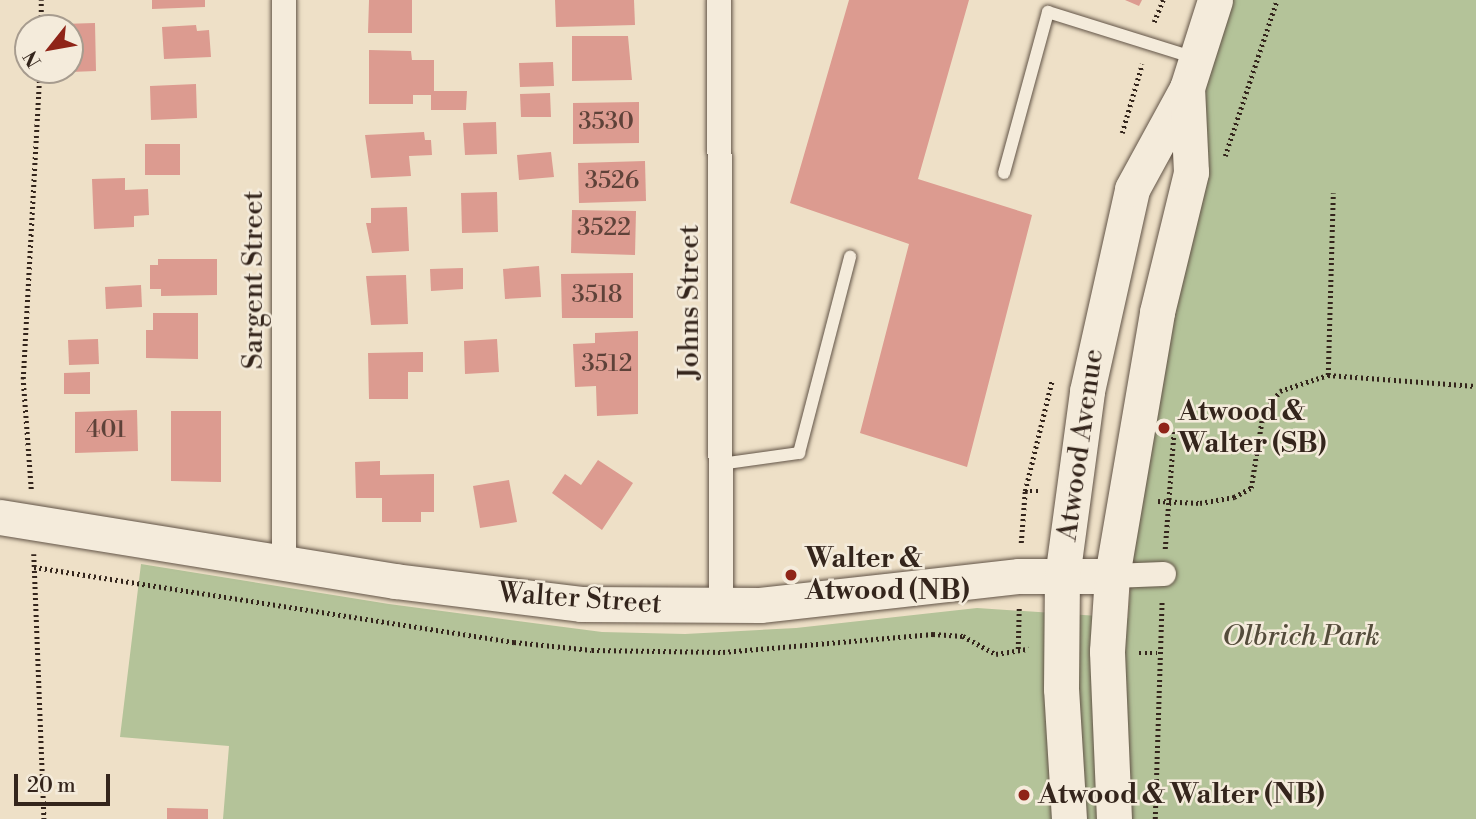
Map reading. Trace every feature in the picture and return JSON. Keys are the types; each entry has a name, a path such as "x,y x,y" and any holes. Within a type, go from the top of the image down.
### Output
{"street":[{"name":"Sargent Street","path":"284,0 284,560"},
{"name":"Johns Street","path":"719,0 721,603"},
{"name":"Atwood Avenue","path":"1069,819 1062,689 1062,576 1087,391 1132,189 1191,73 1215,0"},
{"name":"Atwood Avenue","path":"1114,819 1107,651 1112,576 1157,312 1191,172 1191,73"},
{"name":"Walter Street","path":"17,519 284,560 395,581 530,599 594,604 760,605 925,584 1062,576 1164,575"}],"lane":[{"path":"1004,173 1048,12 1191,73"},
{"path":"720,464 799,453 850,257"}],"path":[{"path":"17,519 39,84"},
{"path":"1328,375 1333,193"},
{"path":"1155,819 1157,653 1168,501 1234,497 1251,488 1263,413 1280,391 1328,375 1476,386"},
{"path":"34,567 44,819"}],"green space":[{"name":"Olbrich Park","path":"1215,0 1476,0 1476,819 223,819 229,746 120,737 141,564 389,604 602,632 685,634 796,628 977,608 1128,618 1137,502"}],"building":[{"path":"152,0 205,0 205,7 152,9"},
{"path":"369,0 412,0 412,33 368,33"},
{"path":"555,0 634,0 635,25 556,27"},
{"path":"849,0 969,0 918,179 1032,215 967,467 860,433 909,244 790,203"},
{"path":"1125,0 1142,0 1139,6"},
{"path":"84,23 95,23 96,71 84,71"},
{"path":"196,25 197,31 209,30 211,57 164,59 162,27"},
{"path":"572,36 628,36 632,80 572,81"},
{"path":"369,50 411,51 412,60 434,60 434,91 467,91 466,110 431,110 431,95 413,95 413,104 369,104"},
{"path":"553,62 554,86 520,87 519,63"},
{"path":"196,84 197,118 151,120 150,86"},
{"path":"550,93 551,117 521,117 520,94"},
{"path":"639,102 639,143 573,144 573,103"},
{"path":"496,122 497,154 465,155 463,123"},
{"path":"424,132 425,140 431,140 432,155 409,156 411,176 371,178 365,135"},
{"path":"145,144 180,144 180,175 145,175"},
{"path":"551,152 554,177 519,180 517,155"},
{"path":"645,161 646,201 579,203 578,163"},
{"path":"125,178 125,190 148,189 149,215 134,216 134,227 94,229 92,179"},
{"path":"497,192 498,232 462,233 461,193"},
{"path":"407,207 409,251 372,253 366,223 371,223 371,208"},
{"path":"572,210 636,211 635,255 571,253"},
{"path":"158,259 217,259 217,295 161,296 161,289 150,289 150,265 158,265"},
{"path":"539,266 541,297 505,299 503,269"},
{"path":"463,268 463,289 431,291 430,269"},
{"path":"633,273 633,318 562,318 561,274"},
{"path":"406,275 408,324 371,325 366,276"},
{"path":"141,285 142,307 106,309 105,287"},
{"path":"153,313 198,313 198,359 146,358 146,330 153,330"},
{"path":"638,331 638,414 597,416 596,386 575,387 573,344 595,343 595,333"},
{"path":"98,339 99,364 69,365 68,340"},
{"path":"497,339 499,372 465,374 464,341"},
{"path":"423,352 423,372 408,372 408,399 369,399 368,353"},
{"path":"90,372 90,394 64,394 64,373"},
{"path":"137,410 138,451 75,453 75,412"},
{"path":"171,411 221,411 221,482 171,481"},
{"path":"598,460 633,483 602,530 552,493 565,474 581,485"},
{"path":"380,461 380,475 434,474 434,512 421,512 421,522 382,522 382,498 356,498 355,462"},
{"path":"509,480 517,522 480,528 473,486"},
{"path":"167,808 208,809 208,819 167,819"}],"place":[{"name":"Atwood & Walter (SB)","path":"1164,428"},
{"name":"Walter & Atwood (NB)","path":"791,575"},
{"name":"Atwood & Walter (NB)","path":"1024,795"}]}
